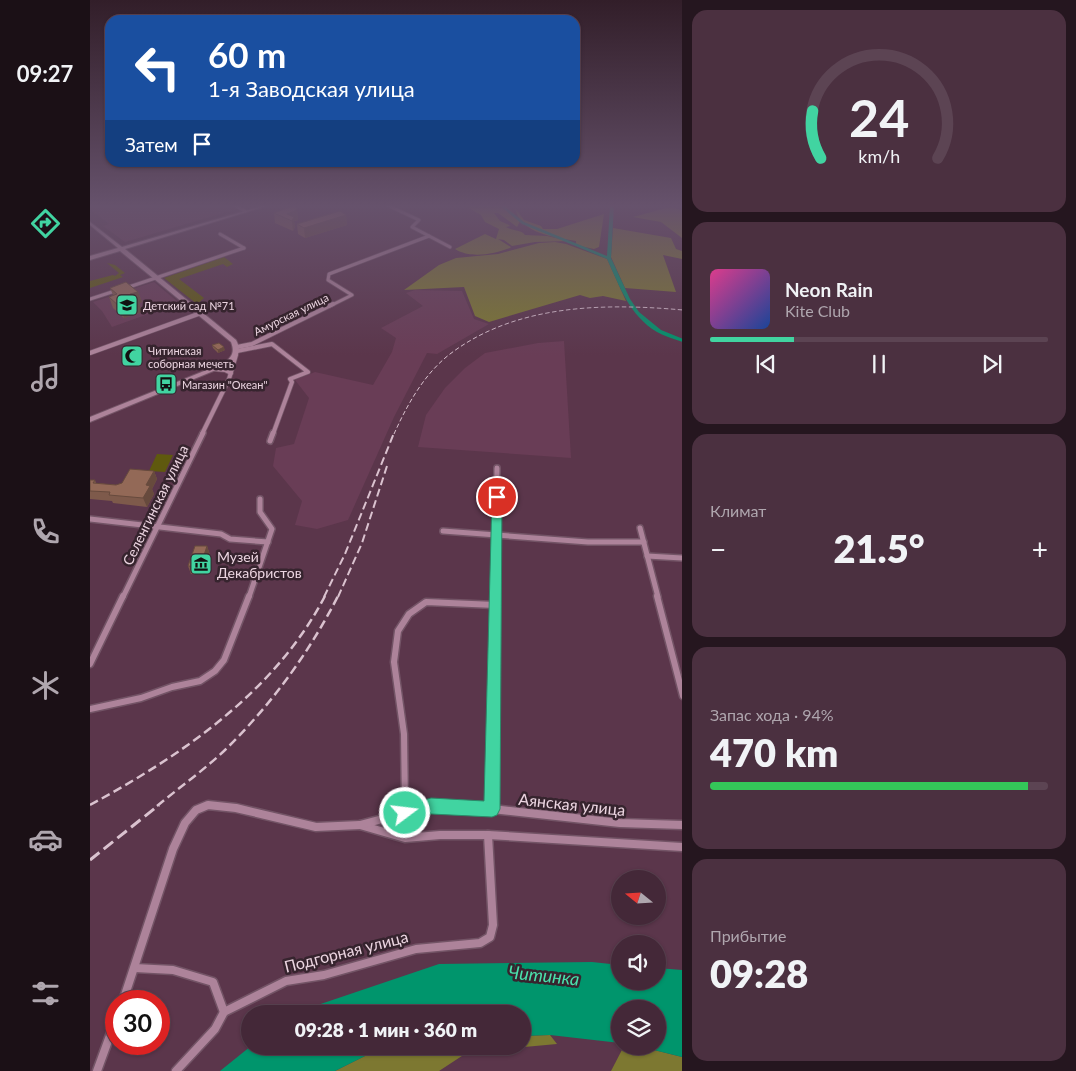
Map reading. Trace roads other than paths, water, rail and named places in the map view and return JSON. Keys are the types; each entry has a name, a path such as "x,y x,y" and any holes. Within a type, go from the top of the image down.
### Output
{"main road":[{"path":"130,255 234,341 237,351"},
{"name":"Амурская улица","path":"90,420 226,364 237,351"}],"street":[{"path":"90,299 223,255"},
{"name":"Амурская улица","path":"237,351 352,296 328,280 329,274 379,255"},
{"path":"90,353 201,313"},
{"path":"237,351 272,344 308,372 290,379 292,382 270,441"},
{"name":"Селенгинская улица","path":"90,664 231,373 237,351"},
{"path":"214,369 231,373"},
{"path":"492,809 497,468"},
{"path":"90,709 141,698 172,687 200,681 215,671 224,660 244,612 272,529 260,512 260,499"},
{"path":"90,519 222,534 230,539 268,542"},
{"path":"640,528 682,696"},
{"path":"443,531 588,542 644,542"},
{"path":"647,556 682,558"},
{"path":"405,813 405,744 401,702 394,664 398,630 406,616 416,606 426,602 495,606"},
{"name":"Аянская улица","path":"135,968 173,849 185,823 196,810 212,805 236,808 316,827 360,825 431,806 492,809 620,823 682,825"},
{"path":"360,825 405,838 440,834 488,835 682,847"},
{"name":"Подгорная улица","path":"224,1012 286,981 324,975 416,948 480,943 490,937 493,925 488,835"},
{"path":"127,990 135,968 173,970 213,982 224,1012 215,1029 176,1071"},
{"path":"97,1071 105,1049"}],"water":[{"name":"Читинка","path":"592,962 611,964 611,990 666,990 666,969 682,970 682,1057 666,1053 666,1000 611,1000 611,1042 550,1035 531,1036 531,1005 318,1005 439,964"},
{"path":"241,1054 367,1055 335,1071 220,1071"}],"waterway":[{"path":"602,255 609,258"},
{"path":"609,258 628,299 637,313 659,331 682,341"}],"railway":[{"path":"394,434 417,391 432,371 450,354 476,337 503,325 532,316 592,308 623,307 682,310"},
{"path":"324,597 345,554 394,433"},
{"path":"338,597 362,543 387,466"},
{"path":"90,805 158,765 223,718 253,691 280,662 304,630 325,596"},
{"path":"157,806 225,750 258,715 302,658 338,596"},
{"path":"90,860 159,805"}],"place":[{"name":"Детский сад №71","path":"127,305"},
{"name":"Читинская соборная мечеть","path":"132,356"},
{"name":"Магазин \"Океан\"","path":"166,384"},
{"name":"Музей Декабристов","path":"201,564"}]}
